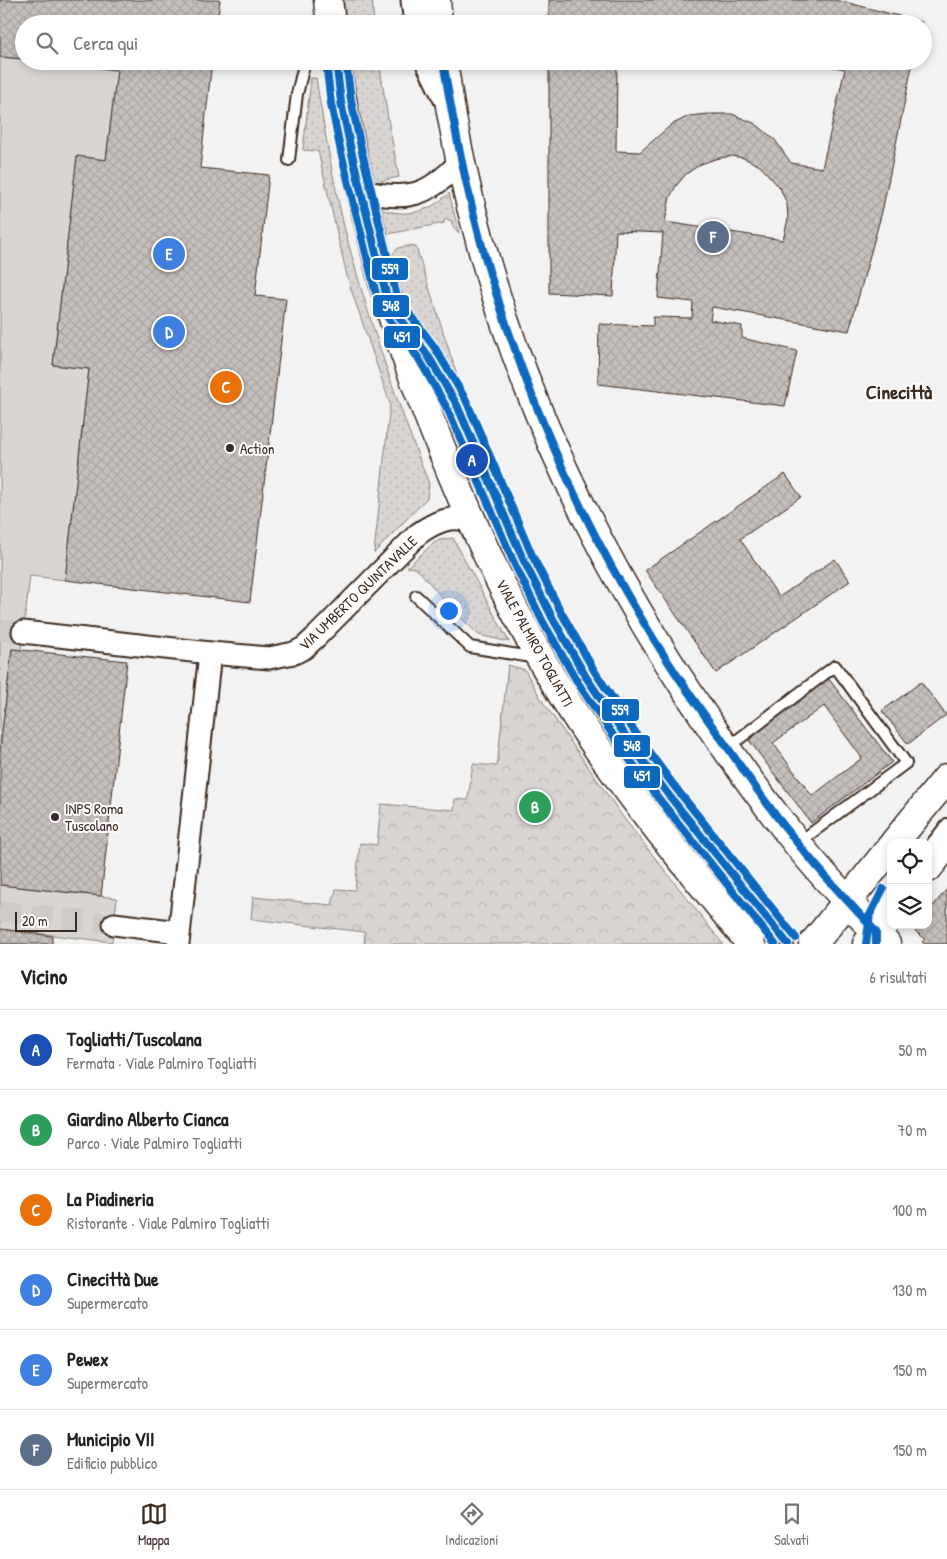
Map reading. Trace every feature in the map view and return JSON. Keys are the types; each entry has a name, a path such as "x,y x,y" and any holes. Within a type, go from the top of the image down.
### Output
{"main road":[{"path":"436,0 437,15"},
{"name":"VIALE PALMIRO TOGLIATTI","path":"337,70 341,102 361,191 388,302 401,345 472,522 497,575 572,710 616,774 751,944"},
{"path":"444,70 460,162 496,298 535,405 556,455 598,540 632,604 727,748 797,844 879,936"},
{"path":"897,839 947,778"},
{"path":"932,863 947,844"},
{"path":"813,944 887,852"}],"street":[{"path":"412,0 414,15"},
{"path":"430,70 451,111"},
{"path":"361,191 389,196 415,194 438,183 460,162"},
{"name":"VIA UMBERTO QUINTAVALLE","path":"24,632 210,654 269,658 282,657 299,651 317,636 418,534 434,524 452,518 472,522"},
{"path":"114,924 179,938 210,654"}],"lane":[{"path":"289,160 297,94 303,70"},
{"name":"VIALE PALMIRO TOGLIATTI","path":"388,302 432,360 454,400 523,559 552,617 586,677 635,750 667,793 788,944"},
{"path":"416,596 470,647 542,659"},
{"path":"727,748 835,666 906,762 797,844"},
{"path":"932,843 947,824"},
{"path":"879,936 882,909 887,901"}],"green space":[{"path":"344,0 372,0 373,15 345,15"},
{"path":"0,57 15,58 15,70 117,70 106,160 77,157 53,365 89,369 65,580 30,576 21,650 12,649 0,749"},
{"path":"352,70 380,70 399,177 376,182 372,180"},
{"path":"311,78 316,78 334,181 357,273 385,364 429,484 427,498 374,553 390,404 348,280 318,151 303,150"},
{"path":"449,193 459,233 452,225 452,221 445,219 444,223 388,234 381,209 400,213 418,212 434,205"},
{"path":"413,245 413,247 416,247 467,406 464,406 453,382 413,320 398,288 392,255 398,248"},
{"path":"453,538 509,642 479,635 452,609 420,572 415,568 407,567 434,543"},
{"path":"508,665 525,670 541,699 625,820 723,944 364,944 365,932 251,919 253,897 332,905 336,889 355,890 360,843 377,845 381,804 454,810 455,799 468,800 473,764 497,766"},
{"path":"0,885 117,898 112,942 0,929"}],"building":[{"path":"0,0 220,0 218,15 15,15 15,58 0,57"},
{"path":"549,0 833,0 895,15 549,15"},
{"path":"117,70 211,70 200,168 269,175 255,296 286,299 250,602 65,580 89,369 53,365 77,156 106,160"},
{"path":"549,70 617,70 616,151 640,152 671,125 689,116 732,114 756,124 775,140 791,163 822,168 845,70 911,70 882,212 849,331 712,307 710,320 742,326 742,338 797,351 785,406 598,384 599,324 653,326 653,317 692,318 693,302 658,298 663,233 616,231 613,296 549,293","holes":["731,156 744,158 760,166 780,188 787,204 788,219 783,240 665,222 670,197 676,186 686,174 701,164"]},
{"path":"785,474 801,497 740,539 779,597 835,559 850,581 716,673 645,570"},
{"name":"INPS Roma Tuscolano","path":"12,649 127,661 101,896 0,885 0,749"},
{"path":"828,678 892,762 811,823 748,739","holes":["824,706 862,758 812,796 773,743"]},
{"path":"921,682 946,715 908,744 882,711"},
{"path":"947,889 947,944 925,944 922,942 925,939 914,930 932,929 932,907"},
{"path":"0,929 52,936 52,944 0,944"}],"tunnel":[{"path":"0,630 23,632"},
{"path":"0,911 114,924"}],"transit line":[{"name":"451","path":"327,70 331,104 341,152 379,306 419,359 448,410 514,563 543,622 578,683 627,756 659,799 775,944"},
{"name":"548","path":"337,70 341,102 351,150 388,302 427,354 457,405 523,559 552,617 586,677 635,750 667,793 788,944"},
{"name":"559","path":"347,70 361,148 397,297 435,348 466,400 532,555 595,672 643,744 675,787 796,938"},
{"name":"548","path":"444,70 463,169 475,222 490,274 520,365 556,453 597,540 654,639 696,704 798,844 876,932 876,944"},
{"name":"559","path":"866,944 870,915 883,889"}],"place":[{"name":"Municipio VII","path":"713,237"},
{"name":"Pewex","path":"169,254"},
{"name":"Cinecittà Due","path":"169,332"},
{"name":"La Piadineria","path":"226,387"},
{"name":"Action","path":"230,448"},
{"name":"Togliatti/Tuscolana","path":"472,460"},
{"name":"Giardino Alberto Cianca","path":"535,807"},
{"name":"INPS Roma Tuscolano","path":"55,817"}],"district":[{"name":"Cinecittà","path":"899,391"}]}
